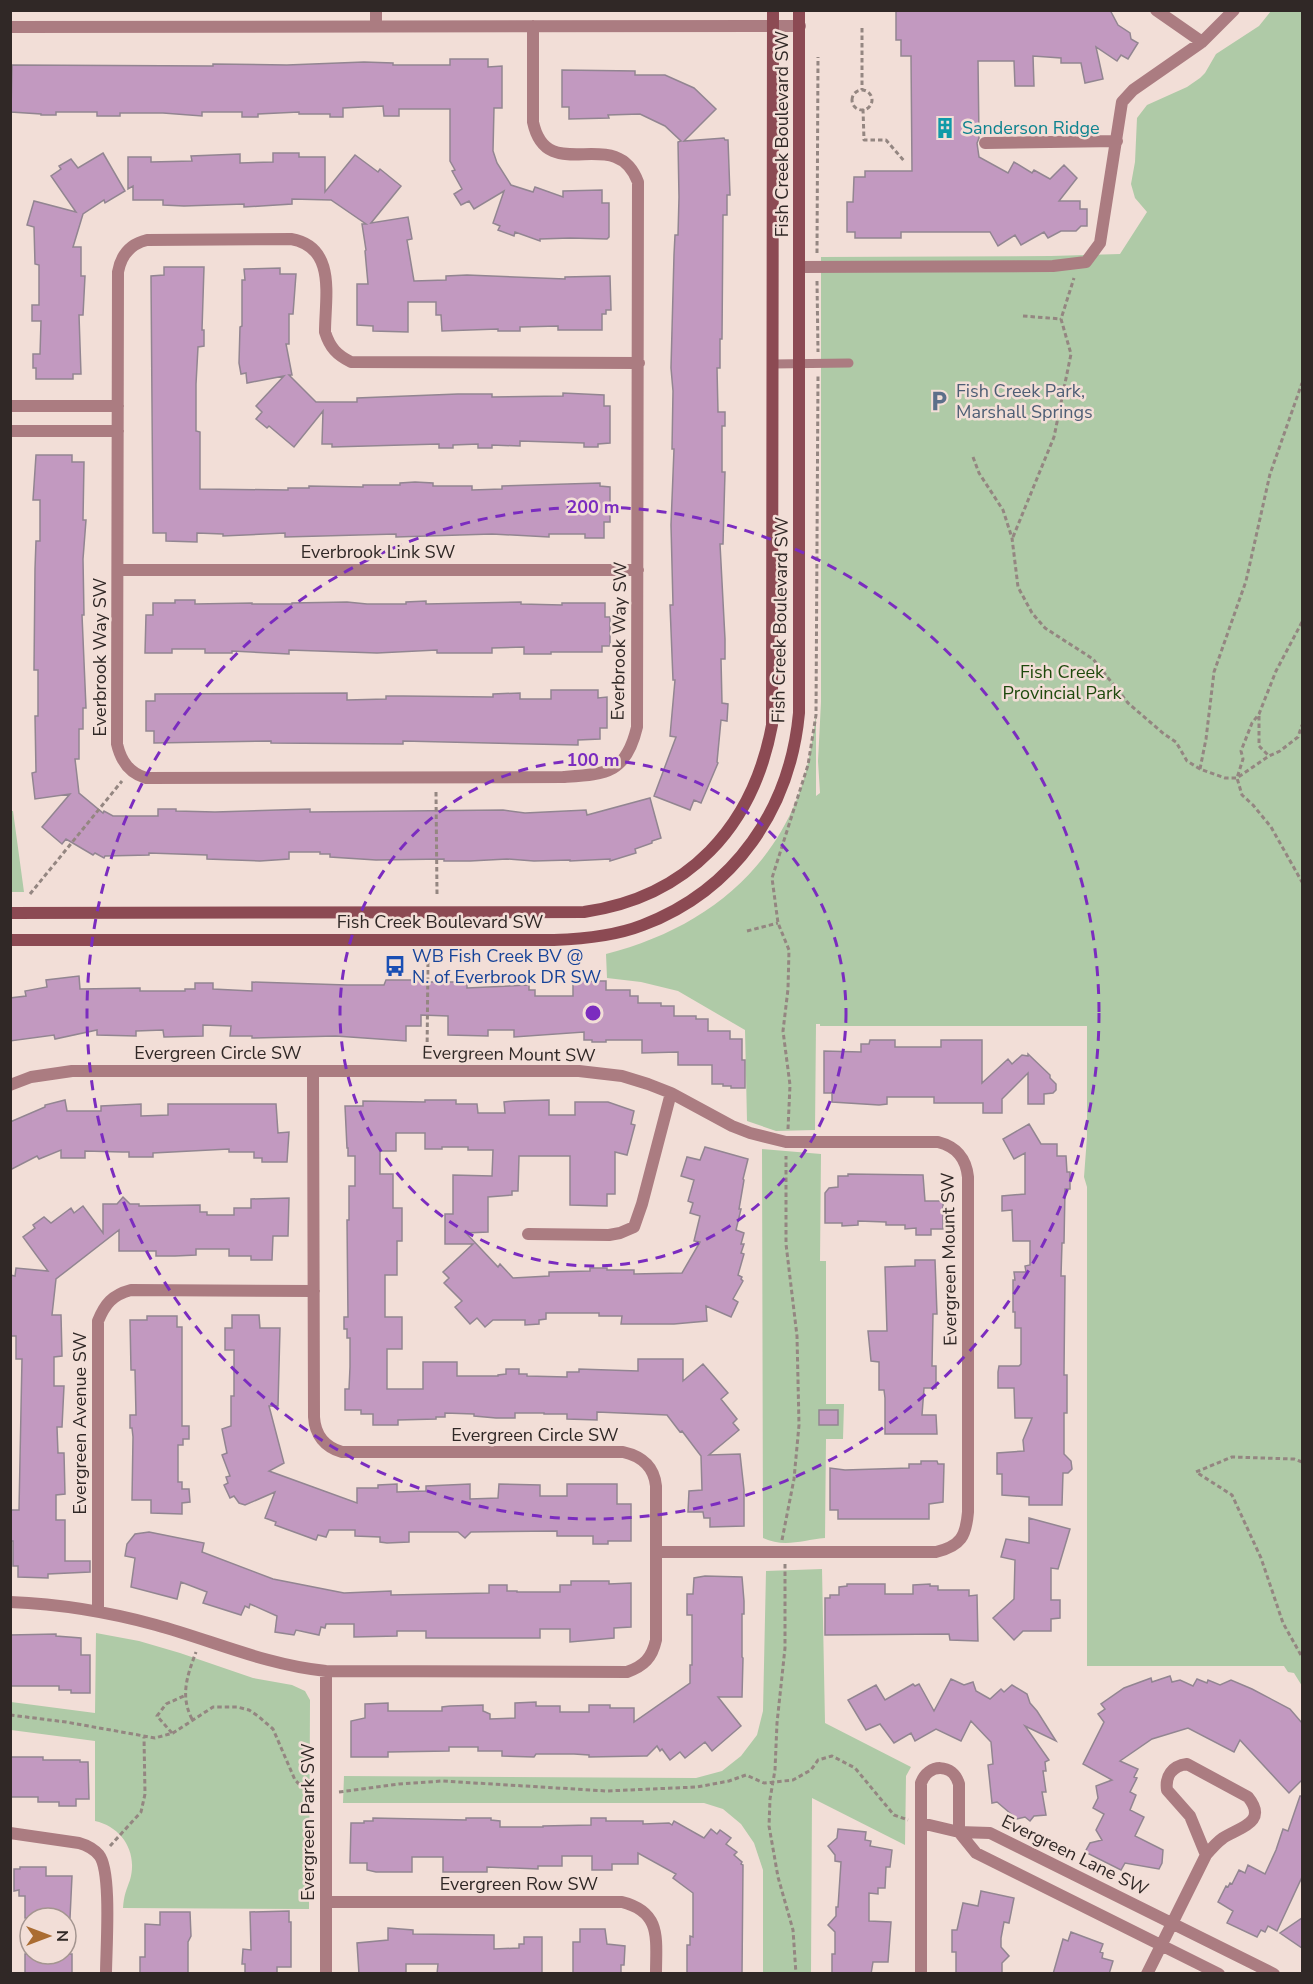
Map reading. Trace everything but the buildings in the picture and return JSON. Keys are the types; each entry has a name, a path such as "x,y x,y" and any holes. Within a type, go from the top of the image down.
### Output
{"main road":[{"name":"Fish Creek Boulevard SW","path":"10,913 584,912 616,906 639,898 670,882 706,856 727,832 747,801 764,764 772,725 773,10"},
{"name":"Fish Creek Boulevard SW","path":"10,940 578,939 641,926 666,915 707,889 741,857 773,809 784,785 795,748 799,713 799,10"}],"street":[{"path":"376,10 376,26"},
{"path":"1156,10 1202,42"},
{"path":"800,267 1053,266 1086,262 1100,243 1122,102 1128,94 1202,42 1234,10"},
{"name":"Everbrook Way SW","path":"532,26 532,122 539,140 545,146 564,154 609,154 617,157 627,162 638,182 639,363 637,727 632,747 622,762 612,769 598,774 563,777 146,778 132,771 120,758 117,744 118,272 119,262 129,249 147,240 291,239 308,244 320,256 325,271 325,332 328,342 337,354 351,362 639,363"},
{"path":"10,27 800,26"},
{"path":"985,143 1117,141"},
{"path":"10,406 118,406"},
{"path":"10,431 118,431"},
{"name":"Everbrook Link SW","path":"118,570 638,570"},
{"name":"Evergreen Circle SW","path":"10,1085 31,1077 72,1071 313,1071 314,1426 325,1444 348,1452 632,1454 647,1464 655,1479 656,1640 650,1657 639,1668 632,1670 597,1672 326,1671 260,1659 157,1625 98,1611 10,1602"},
{"name":"Evergreen Mount SW","path":"313,1071 579,1071 622,1076 671,1093 732,1126 786,1142 938,1142 950,1145 960,1153 968,1177 968,1512 967,1530 960,1541 947,1550 936,1552 656,1552"},
{"path":"528,1234 609,1235 634,1227 671,1093"},
{"name":"Evergreen Avenue SW","path":"98,1611 98,1321 107,1302 131,1290 314,1291"},
{"name":"Evergreen Park SW","path":"326,1671 326,1974"},
{"path":"1147,1974 1206,1855 1225,1837 1248,1826 1254,1817 1254,1807 1248,1797 1193,1766 1181,1765 1175,1767 1167,1778 1167,1790 1190,1816 1206,1855"},
{"path":"921,1974 921,1783 923,1777 932,1769 943,1768 954,1773 959,1784 959,1832 976,1853 1219,1974"},
{"name":"Evergreen Lane SW","path":"921,1823 959,1832 990,1833 1170,1927 1274,1974"},
{"path":"10,1833 33,1834 79,1843 88,1846 100,1856 106,1876 106,1974"},
{"name":"Evergreen Row SW","path":"326,1902 622,1902 642,1909 652,1921 656,1941 656,1974"}],"lane":[{"path":"773,363 849,363"}],"path":[{"path":"862,28 862,90"},
{"path":"796,1974 793,1930 778,1877 769,1826 785,1648 786,1565 782,1535 795,1470 799,1414 797,1336 786,1244 786,1142 790,1085 783,1031 788,989 789,950 778,923 772,878 808,765 816,715 818,57"},
{"path":"862,90 870,94 872,100 870,106 863,109 855,107 853,101 854,94 862,90"},
{"path":"863,109 864,140 886,140 905,162"},
{"path":"1012,538 1054,437 1071,354 1060,319 1075,275 1086,262"},
{"path":"1023,316 1060,319"},
{"path":"1200,769 1214,672 1246,581 1270,474 1302,383"},
{"path":"973,457 979,473 1003,510 1012,538 1018,588 1037,620 1045,628 1093,659 1128,704 1176,742 1188,761 1200,769 1225,778 1237,778 1298,737 1302,725"},
{"path":"1302,622 1276,671 1259,714 1252,723 1241,751 1243,759 1237,778 1242,795 1253,804 1271,827 1302,882"},
{"path":"1259,714 1259,746 1269,756"},
{"path":"30,894 132,771"},
{"path":"436,790 437,894"},
{"path":"747,931 778,923"},
{"path":"427,1057 428,958"},
{"path":"1302,1462 1294,1459 1232,1457 1196,1472 1232,1495 1261,1558 1283,1623 1302,1657"},
{"path":"192,1719 184,1696 188,1673 200,1639"},
{"path":"173,1733 157,1716 166,1704 184,1696"},
{"path":"10,1715 66,1722 155,1738 173,1733 213,1707 224,1706 249,1710 273,1729 295,1780 312,1791 326,1792 442,1781 607,1791 697,1786 729,1781 746,1775 764,1784 793,1780 811,1770 818,1760 832,1756 855,1768 894,1815 921,1823"},
{"path":"100,1856 141,1812 145,1794 144,1737"}],"green space":[{"name":"Fish Creek Provincial Park","path":"1271,11 1302,11 1302,1686 1294,1673 1288,1672 1284,1666 1087,1666 1087,1187 1084,1177 1087,1137 1087,1026 820,1026 816,1024 815,1130 776,1131 747,1121 745,1030 678,991 641,982 607,978 606,954 667,932 695,917 721,900 765,856 783,829 801,789 816,715 816,796 820,793 818,761 821,702 821,257 1120,254 1147,212 1135,198 1131,184 1135,162 1137,118 1147,105 1187,87 1200,78 1216,54 1259,26"},
{"path":"10,811 13,811 24,892 11,892"},
{"path":"762,1149 821,1154 820,1261 826,1261 826,1404 844,1404 843,1439 826,1439 825,1538 794,1542 778,1542 763,1538"},
{"path":"822,1569 825,1723 911,1767 906,1776 905,1845 812,1798 811,1973 763,1973 763,1870 754,1843 741,1824 723,1809 704,1803 343,1803 344,1776 696,1778 722,1771 741,1756 757,1735 763,1711 766,1571"},
{"path":"96,1633 139,1641 253,1678 292,1685 305,1691 310,1700 309,1909 123,1908 132,1870 132,1860 126,1842 120,1835 105,1824 95,1821 95,1741 11,1730 11,1702 95,1713"}],"place":[{"name":"Sanderson Ridge","path":"945,128"},
{"name":"Fish Creek Park, Marshall Springs","path":"939,401"},
{"name":"WB Fish Creek BV @ N. of Everbrook DR SW","path":"395,966"}]}
